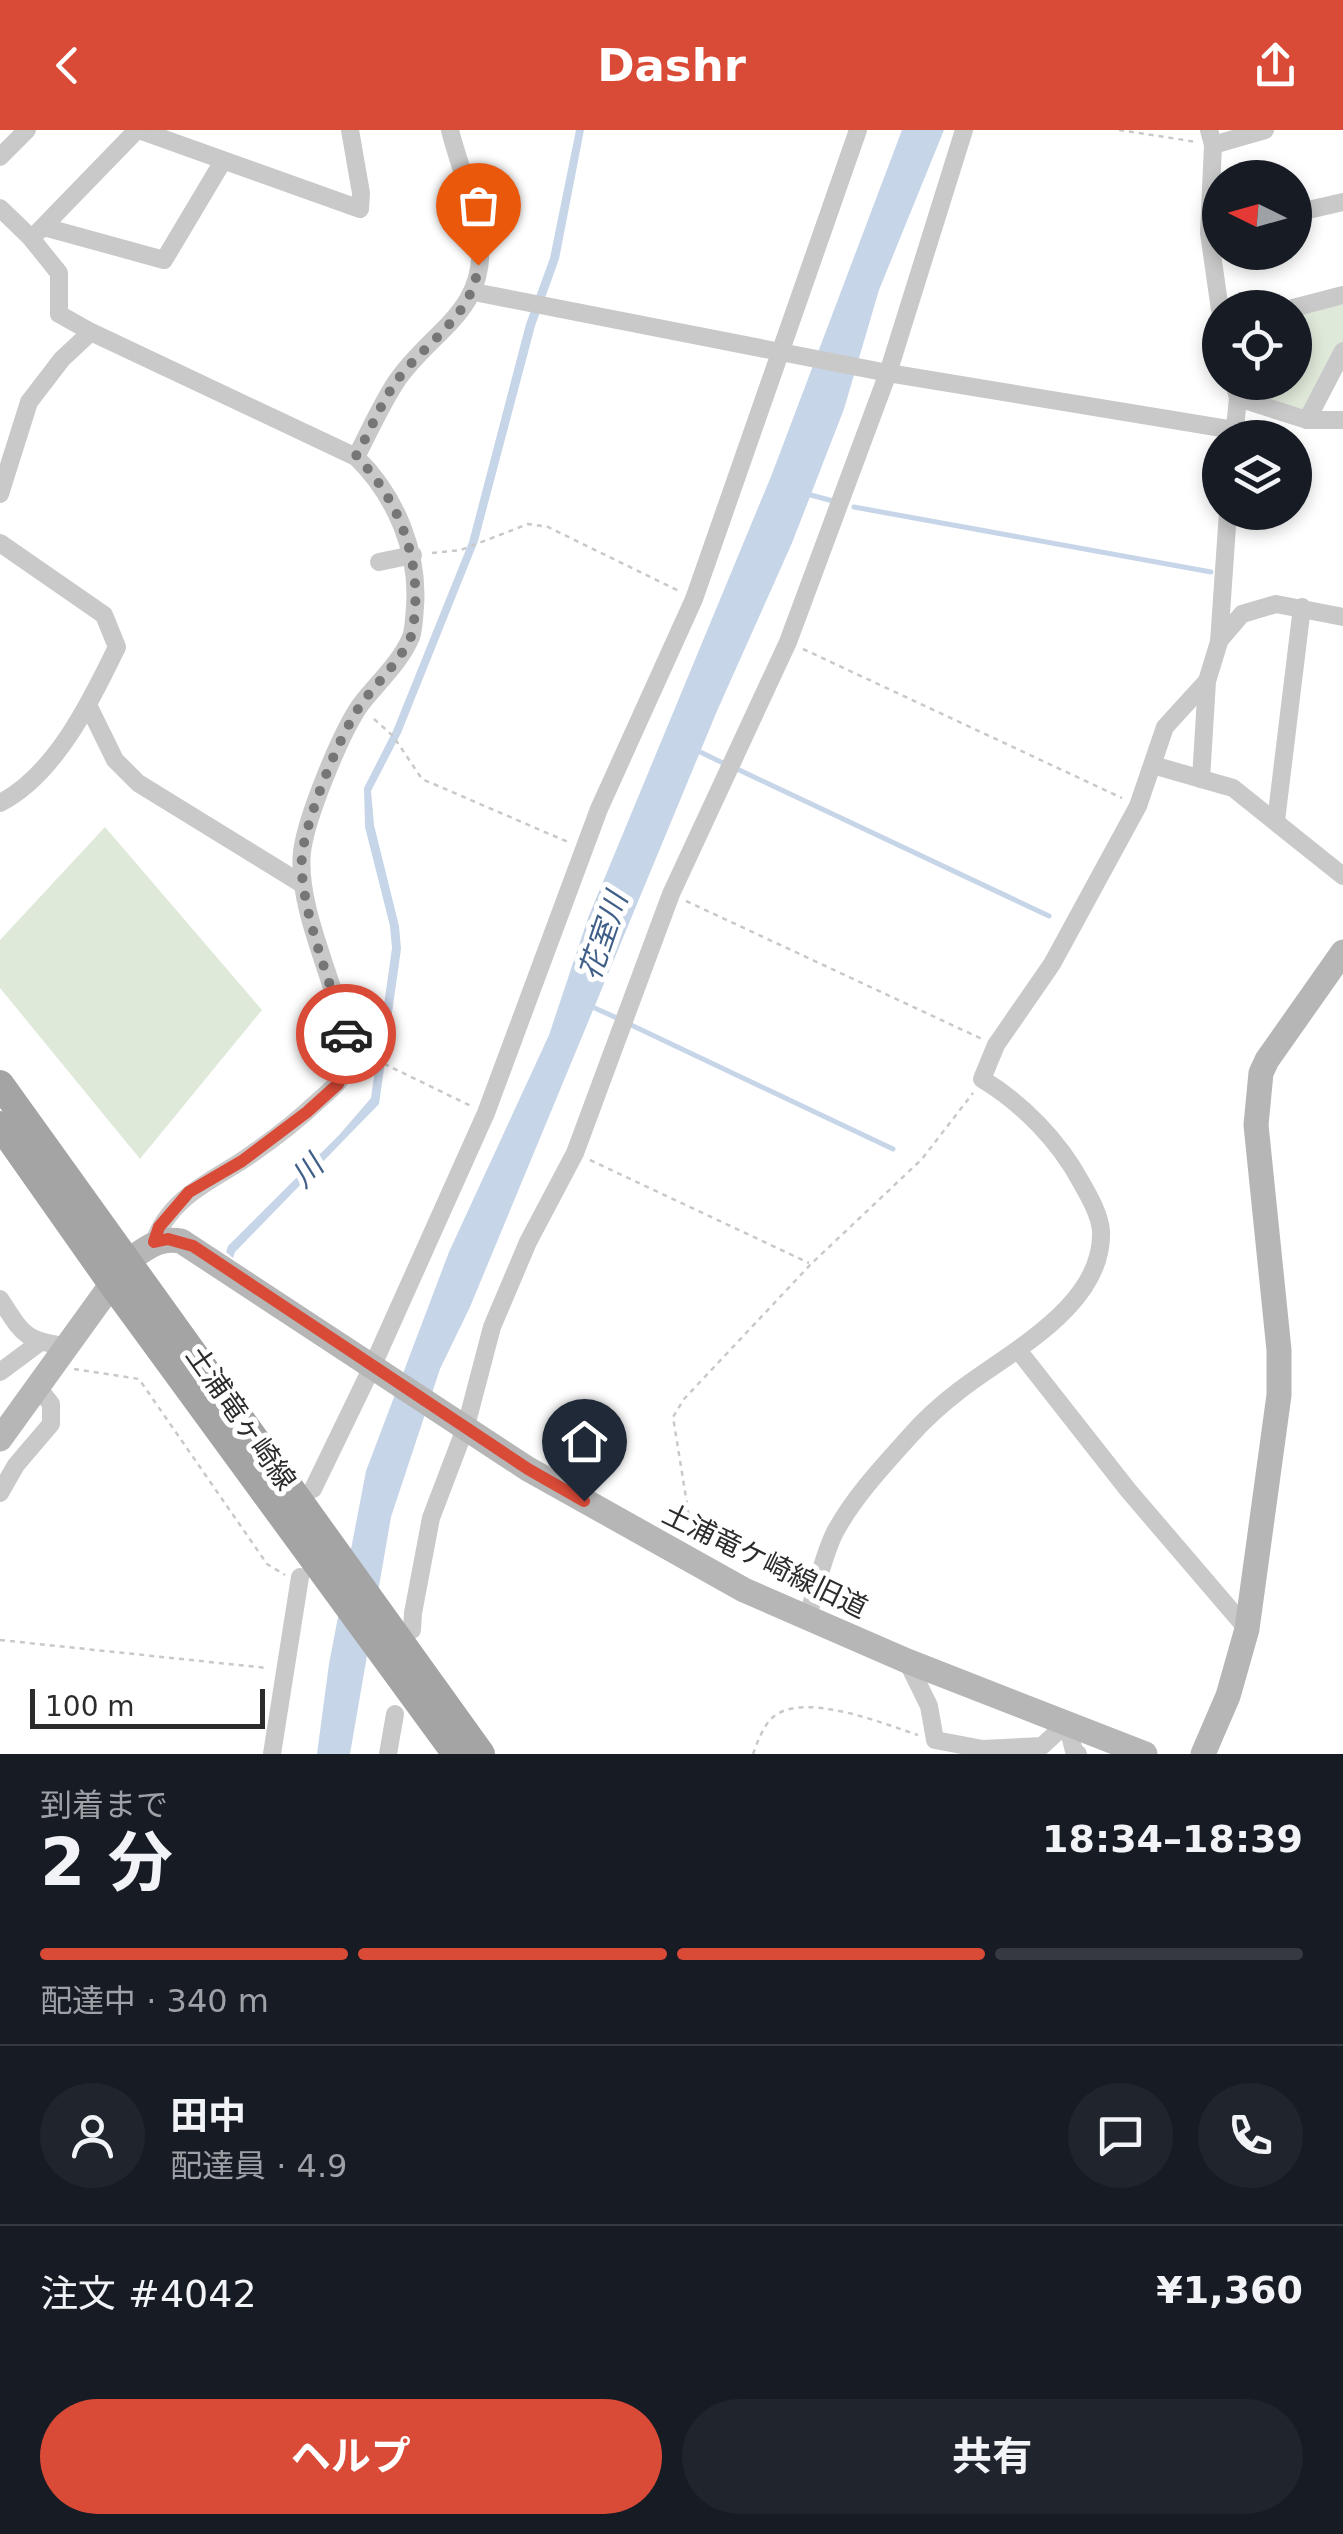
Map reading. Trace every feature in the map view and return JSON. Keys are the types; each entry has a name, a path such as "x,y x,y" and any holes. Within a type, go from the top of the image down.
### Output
{"main road":[{"name":"土浦竜ヶ崎線","path":"0,1084 481,1754"},
{"name":"土浦竜ヶ崎線","path":"0,1125 308,1576 402,1647 456,1754"}],"street":[{"path":"0,157 27,130"},
{"path":"37,232 138,130 360,210 360,193 345,132"},
{"path":"356,456 397,380 474,292 480,244 450,130"},
{"path":"313,1490 378,1368 486,1113 598,808 694,599 858,130"},
{"path":"402,1647 413,1613 431,1518 492,1327 528,1242 575,1153 670,894 788,642 888,373 964,130"},
{"path":"1211,137 1264,130"},
{"path":"0,208 37,232 164,260 223,161"},
{"path":"1312,209 1343,202"},
{"path":"0,1439 48,1360 130,1260 154,1242 159,1227 189,1192 242,1161 307,1112 338,1084 348,1065 346,1034 302,884 302,849 334,754 360,706 393,667 412,635 417,583 405,532 373,473 356,456 59,314 59,273 37,232"},
{"path":"474,292 888,373 1202,428"},
{"path":"1312,303 1343,295"},
{"path":"0,494 29,402 62,359 91,332"},
{"path":"1259,400 1306,420 1343,351"},
{"path":"1312,420 1343,420"},
{"path":"1200,778 1207,681 1219,642 1227,530"},
{"path":"0,544 104,614 117,647 88,707 54,755 18,794 0,803"},
{"path":"379,562 413,555"},
{"path":"1219,642 1242,614 1276,604 1343,617"},
{"path":"1276,820 1302,607"},
{"path":"806,1619 833,1536 854,1502 924,1422 958,1391 1046,1331 1090,1273 1101,1230 1090,1198 1072,1166 1012,1096 982,1079 996,1045 1052,964 1138,806 1166,727 1207,681"},
{"path":"88,707 115,760 138,782 302,884"},
{"path":"1153,764 1232,788 1343,876"},
{"path":"1204,1754 1228,1696 1246,1630 1280,1395 1256,1125 1261,1072 1343,952"},
{"name":"土浦竜ケ崎線旧道","path":"154,1242 168,1239 193,1246 528,1469 691,1561 806,1619 1145,1754"},
{"path":"0,1299 48,1360 51,1404 51,1424 16,1465 0,1493"},
{"path":"1018,1350 1128,1490 1246,1630"},
{"path":"0,1372 48,1360"},
{"path":"272,1754 308,1576"},
{"path":"907,1661 930,1706 934,1740 983,1750 1042,1746 1067,1724 1078,1754"},
{"path":"388,1754 396,1714"}],"path":[{"path":"1119,130 1211,137"},
{"path":"413,555 461,550 528,524 548,528 694,599"},
{"path":"788,642 1138,806"},
{"path":"360,706 393,736 422,779 584,849"},
{"path":"670,894 996,1045"},
{"path":"346,1046 486,1113"},
{"path":"691,1561 692,1534 673,1417 695,1386 811,1264 922,1159 982,1079"},
{"path":"575,1153 811,1264"},
{"path":"48,1360 140,1379 267,1564 308,1576"},
{"path":"0,1640 286,1670"},
{"path":"753,1754 770,1719 787,1708 845,1712 934,1740"}],"green space":[{"path":"1343,295 1343,351 1307,420 1263,408 1254,400 1312,400 1312,303"},
{"path":"105,827 262,1010 140,1159 0,988 0,940"}],"water":[{"name":"川","path":"576,130 584,130 559,259 535,326 478,541 401,733 371,791 374,825 401,949 379,1104 233,1258 226,1252 228,1246 371,1098 392,948 365,827 364,788 393,731 469,542 526,324 550,258"},
{"name":"花室川","path":"902,130 944,130 879,290 844,409 792,543 717,711 470,1307 440,1369 391,1517 350,1754 317,1754 329,1664 366,1471 449,1252 549,1035 588,918 772,474"}],"waterway":[{"path":"807,494 833,501"},
{"path":"854,507 1211,572"},
{"path":"694,749 725,764"},
{"path":"735,768 1049,916"},
{"path":"588,1005 619,1019"},
{"path":"629,1024 893,1149"}],"way so far":[{"path":"346,1034 302,884 302,849 334,754 360,706 393,667 412,635 417,583 405,532 373,473 356,456 397,380 474,292 478,265"}],"route":[{"path":"346,1034 348,1065 338,1084 242,1161 189,1192 159,1227 154,1242 168,1239 193,1246 528,1469 584,1501"}]}
